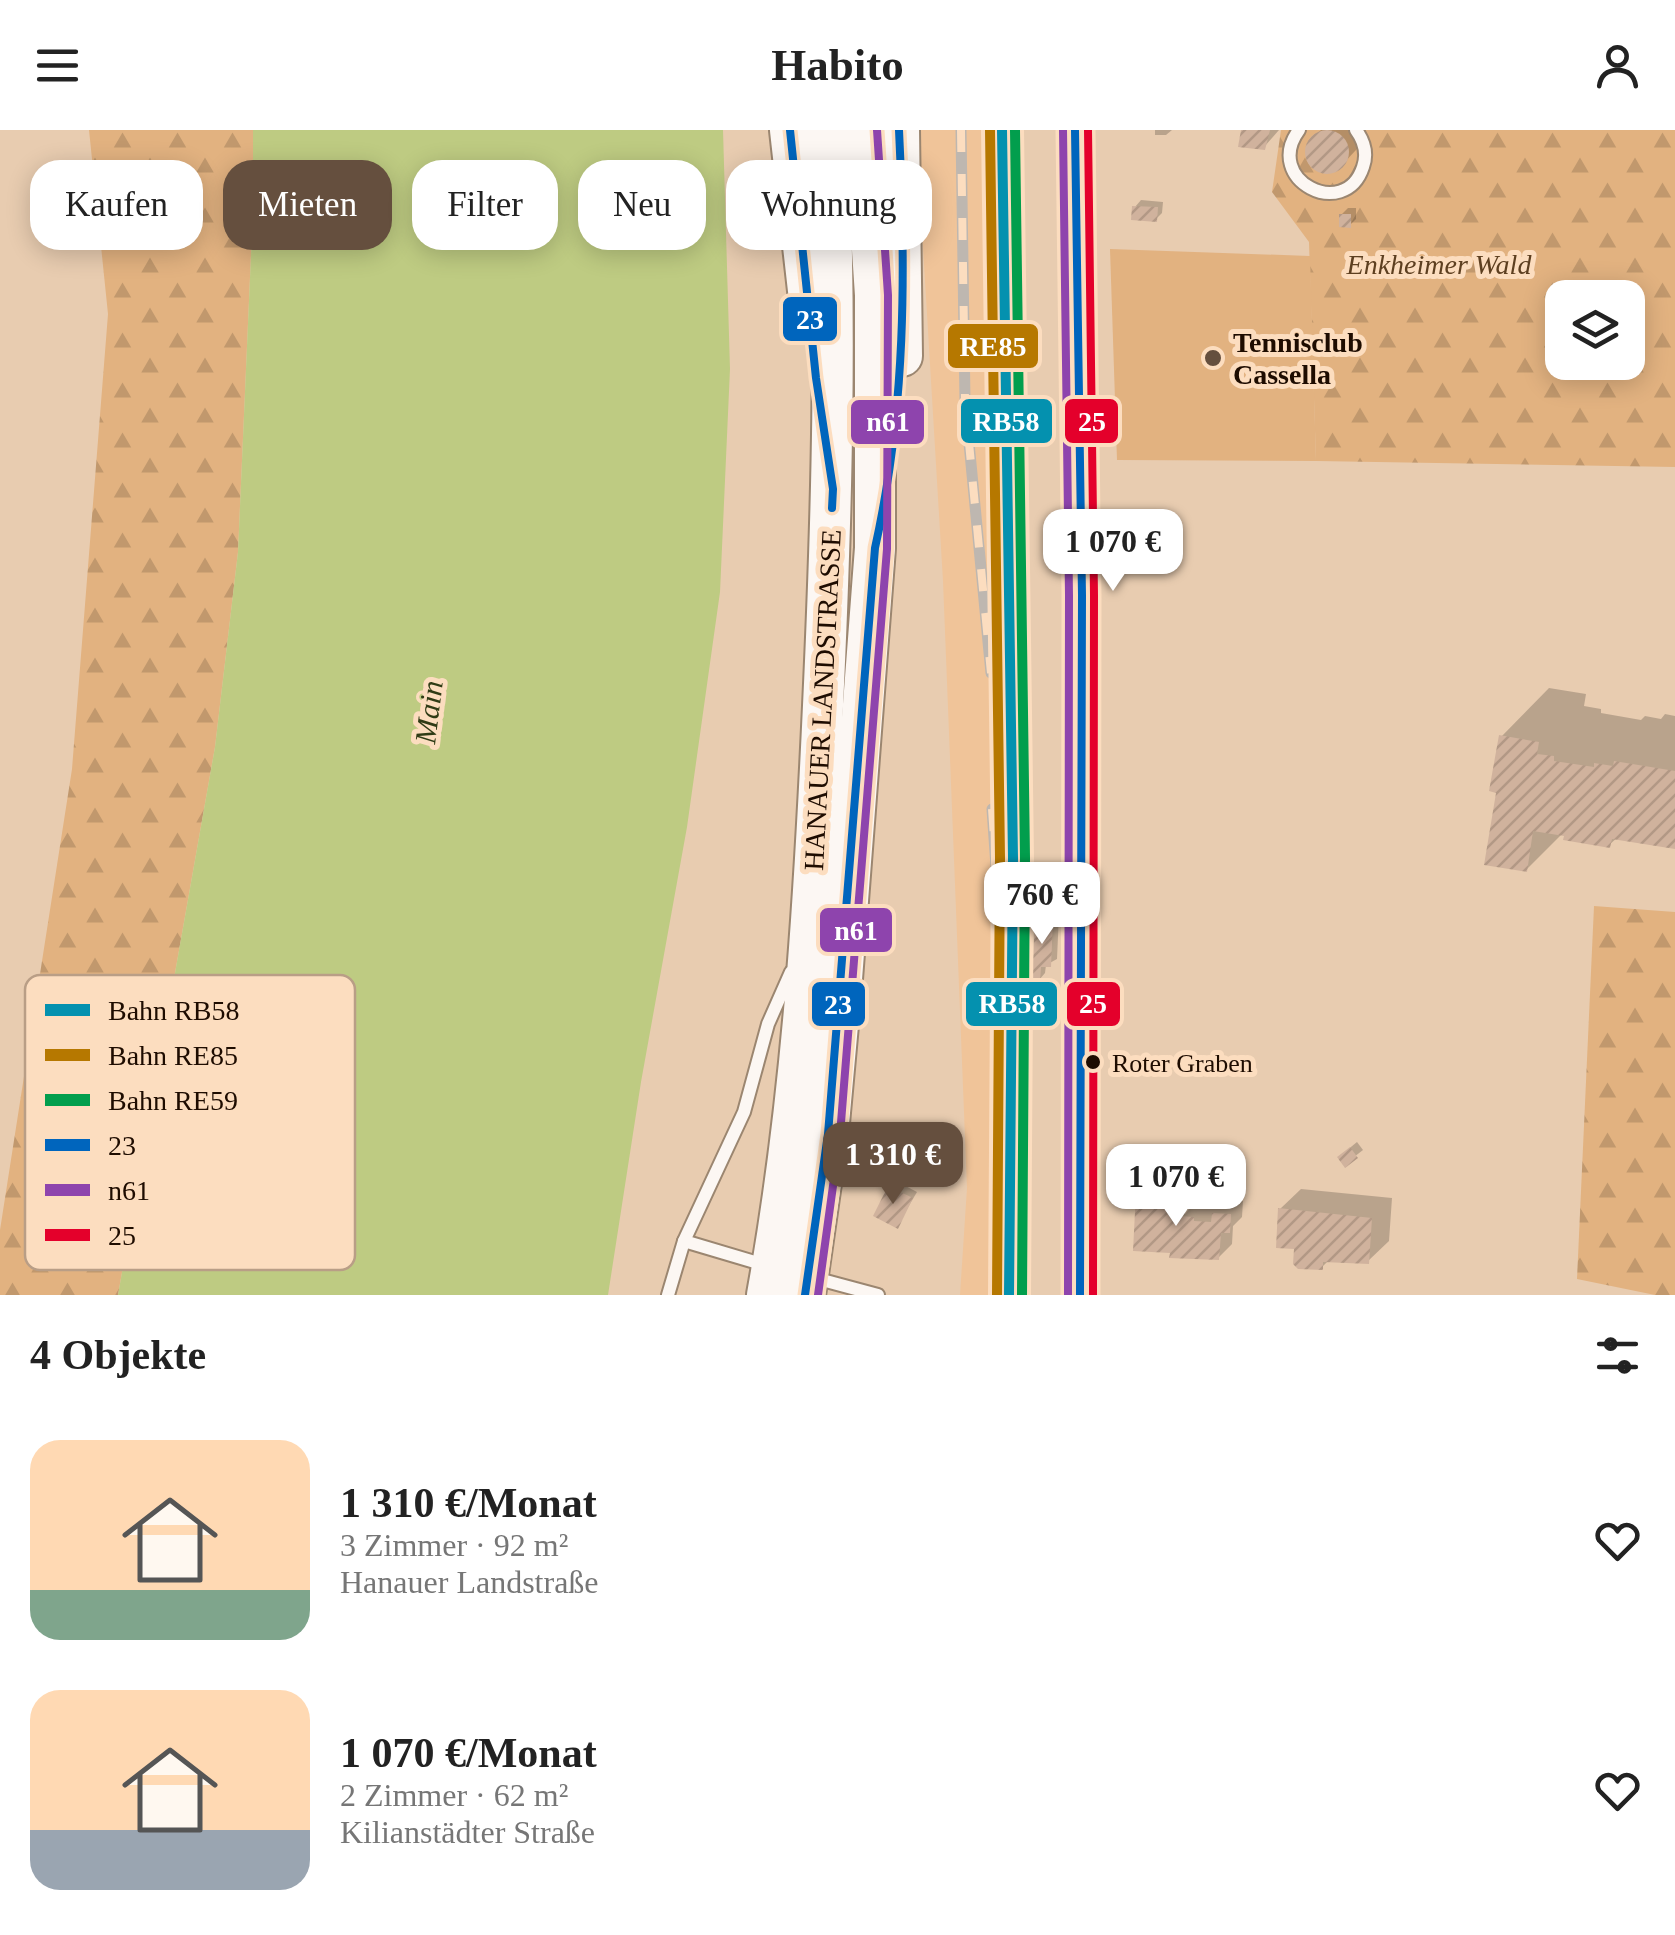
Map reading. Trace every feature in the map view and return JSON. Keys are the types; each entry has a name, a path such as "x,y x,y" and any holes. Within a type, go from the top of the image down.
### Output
{"main road":[{"path":"790,130 816,378 833,489"},
{"name":"HANAUER LANDSTRASSE","path":"788,1283 790,1134 810,931 833,489 835,310 828,130"},
{"name":"HANAUER LANDSTRASSE","path":"788,1283 840,1010 875,548 875,295 864,130"},
{"path":"875,548 891,486 901,398 904,293 899,130"}],"street":[{"path":"1075,130 1082,635 1080,1295"}],"lane":[{"path":"1299,130 1290,146 1292,170 1305,186 1324,193 1343,190 1360,174 1365,147 1356,130"},
{"path":"668,1295 684,1241 744,1112 768,1024 810,931"},
{"path":"684,1241 788,1283 878,1295"}],"shaded area":[{"path":"916,130 1018,130 1026,616 1026,1295 960,1295 967,1188 943,581 923,250 932,250 932,160 918,160"}],"green space":[{"path":"89,130 253,130 253,160 223,160 223,250 251,250 238,552 215,747 175,975 40,975 72,769 108,314 101,250 203,250 203,160 92,160"},
{"name":"Enkheimer Wald","path":"1281,130 1675,130 1675,467 1316,461 1309,242 1272,192"},
{"name":"Tennisclub Cassella","path":"1110,249 1310,256 1316,461 1117,460"},
{"path":"1594,906 1675,912 1675,1295 1655,1295 1577,1279"},
{"path":"25,1070 25,1270 122,1270 118,1295 0,1295 0,1230"}],"water":[{"name":"Main","path":"253,130 723,130 730,369 720,592 687,827 608,1295 118,1295 122,1270 355,1270 355,975 175,975 215,747 238,552 251,250 392,250 392,160 253,160"}],"building":[{"path":"1241,130 1270,130 1265,150 1238,147"},
{"path":"1327,130 1343,136 1349,152 1343,168 1327,174 1311,168 1305,152 1311,136"},
{"path":"1132,206 1158,207 1157,222 1131,220"},
{"path":"1339,214 1351,214 1351,228 1339,227"},
{"path":"1499,735 1539,742 1537,754 1554,756 1554,761 1594,767 1594,763 1613,766 1614,761 1675,771 1675,849 1612,839 1610,848 1533,831 1527,872 1484,865 1496,793 1489,791"},
{"path":"1035,919 1053,919 1051,967 1041,967 1040,982 1032,982"},
{"path":"1350,1147 1358,1158 1345,1168 1337,1157"},
{"path":"1215,1174 1241,1175 1240,1196 1214,1195"},
{"path":"888,1186 913,1198 898,1229 873,1216"},
{"path":"1157,1187 1169,1188 1169,1194 1174,1194 1172,1220 1179,1220 1179,1216 1211,1222 1212,1213 1231,1214 1230,1233 1221,1233 1219,1260 1169,1258 1170,1253 1133,1251 1136,1192 1157,1193"},
{"path":"1278,1208 1372,1218 1369,1264 1323,1262 1323,1270 1298,1269 1293,1264 1294,1249 1276,1248"}],"railway":[{"path":"961,130 965,401 991,673"},
{"path":"992,809 1013,1110"}],"rail line":[{"name":"RE85","path":"990,130 1000,858 997,1295"},
{"name":"RB58","path":"1002,130 1013,858 1009,1295"},
{"name":"RE59","path":"1015,130 1025,858 1022,1295"}],"transit line":[{"name":"23","path":"790,130 816,378 833,489 832,508"},
{"name":"n61","path":"818,1295 840,1135 887,549 888,295 877,130"},
{"name":"23","path":"805,1295 828,1134 875,548 898,392 903,288 899,130"},
{"name":"n61","path":"1063,130 1069,595 1068,1295"},
{"name":"23","path":"1075,130 1082,595 1080,1295"},
{"name":"25","path":"1088,130 1094,595 1093,1295"}],"place":[{"name":"Tennisclub Cassella","path":"1213,358"},
{"name":"Roter Graben","path":"1093,1062"}]}
